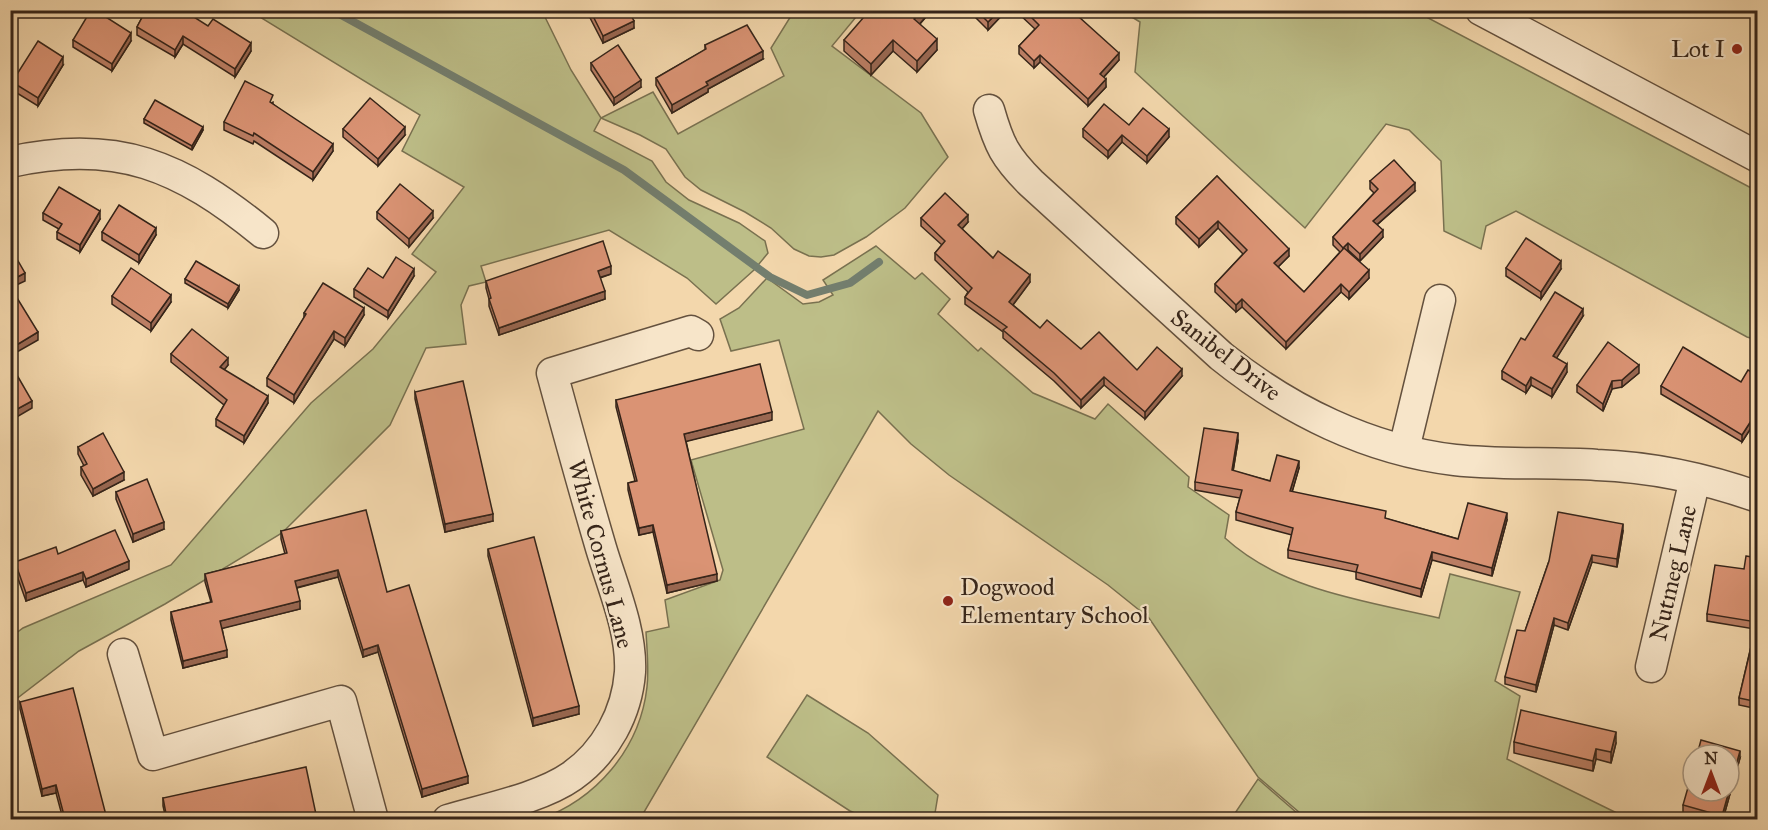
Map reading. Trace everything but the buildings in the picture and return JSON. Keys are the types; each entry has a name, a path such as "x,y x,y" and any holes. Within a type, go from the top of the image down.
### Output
{"street":[{"path":"1481,10 1758,157"},
{"name":"Sanibel Drive","path":"989,110 997,137 1012,164 1150,294 1221,356 1248,378 1298,409 1354,434 1404,449 1453,460 1620,466 1695,479 1758,497"},
{"path":"10,162 43,155 79,153 115,156 150,164 188,180 226,202 263,232"},
{"path":"1404,449 1440,300"},
{"name":"White Cornus Lane","path":"448,819 548,789 572,776 603,746 619,718 627,696 630,658 626,632 585,496 552,373 691,331 698,335"},
{"name":"Nutmeg Lane","path":"1651,667 1695,479"},
{"path":"123,654 153,754 341,701 373,819"}],"green space":[{"path":"250,11 542,11 571,70 601,118 594,131 652,161 666,182 689,200 739,223 765,241 768,253 754,270 716,304 687,278 609,230 481,266 486,282 469,286 461,305 466,344 426,348 390,425 282,533 165,604 79,651 11,703 11,637 23,628 171,565 311,403 373,349 436,272 412,254 464,187 402,151 420,115"},
{"path":"794,11 861,11 832,46 921,113 948,157 905,208 866,237 834,255 809,256 794,249 771,228 745,212 701,190 685,177 666,149 601,118 653,92 678,134 784,76 771,48"},
{"path":"1122,11 1415,11 1757,191 1757,340 1747,337 1516,211 1486,226 1481,249 1444,231 1441,161 1409,130 1386,124 1305,228 1135,72 1140,22"},
{"path":"876,246 915,279 922,273 950,299 938,314 978,351 981,348 1033,393 1095,419 1108,404 1189,477 1188,487 1229,515 1225,538 1248,556 1273,570 1326,592 1439,618 1450,574 1520,592 1495,681 1520,696 1507,759 1629,819 1307,819 1258,777 1149,618 1108,585 949,475 911,444 878,411 640,819 538,820 579,800 612,769 625,751 643,710 648,666 646,632 669,627 665,600 720,580 723,570 691,460 804,429 779,340 731,351 720,319 739,308 767,278 803,304 819,302 833,295 823,280"},
{"path":"807,695 868,733 938,795 934,819 869,819 850,811 767,757"},
{"path":"1258,779 1304,819 1231,819"}],"waterway":[{"path":"332,10 624,170 770,277 807,295 850,283 879,262"}],"place":[{"name":"Lot I","path":"1737,49"},
{"name":"Dogwood Elementary School","path":"948,601"}]}
